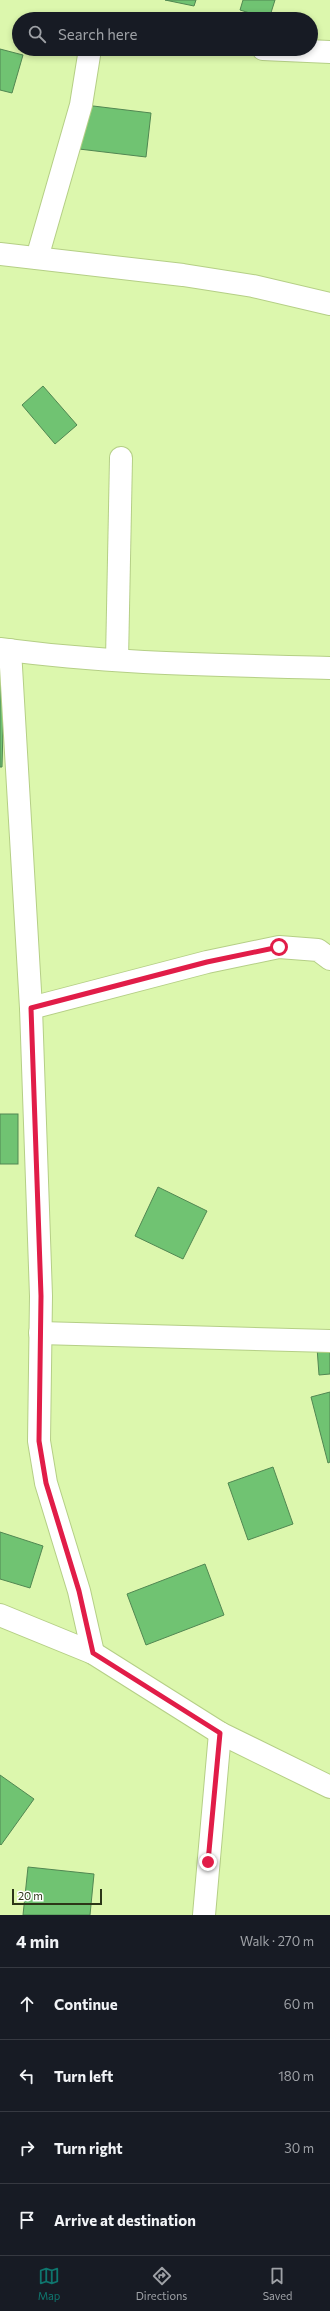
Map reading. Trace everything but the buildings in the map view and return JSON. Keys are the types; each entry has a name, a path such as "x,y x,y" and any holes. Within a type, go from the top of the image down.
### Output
{"street":[{"path":"318,51 330,52"},
{"path":"37,258 81,104 89,56"},
{"path":"0,254 253,286 330,304"},
{"path":"117,660 121,458"},
{"path":"93,1653 79,1591 46,1483 39,1441 40,1289 31,1008 5,650 117,660 196,665 330,668"},
{"path":"31,1008 207,962 279,947 318,950 330,959"},
{"path":"40,1333 330,1341"},
{"path":"0,1615 93,1653 220,1733 330,1787"},
{"path":"204,1915 220,1733"}],"route":[{"path":"208,1862 220,1733 93,1653 79,1591 46,1483 39,1441 41,1296 31,1008 207,962 279,947"}]}
